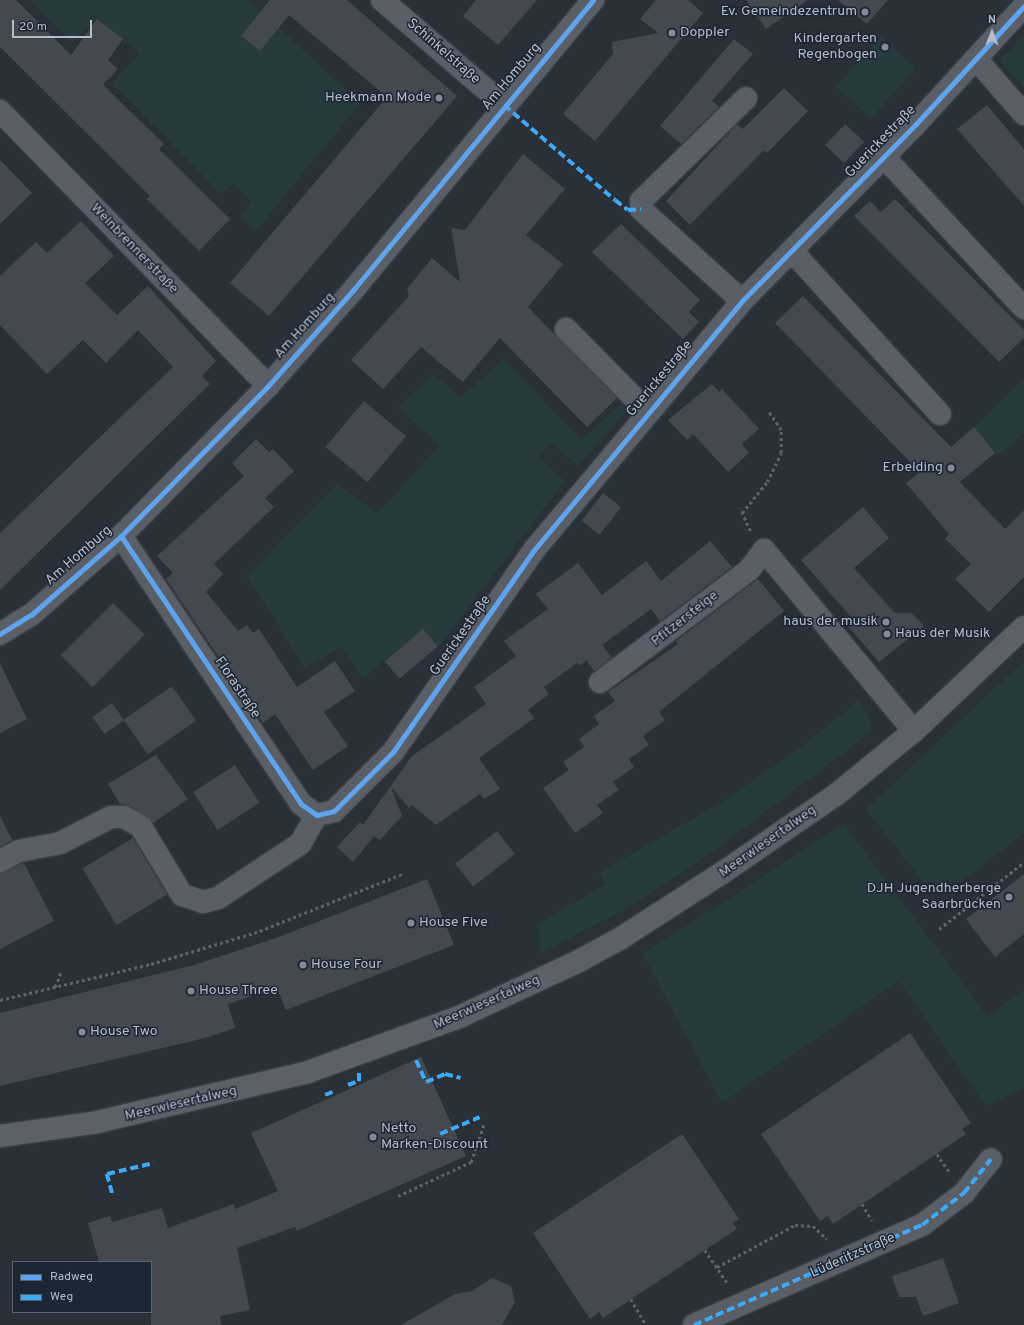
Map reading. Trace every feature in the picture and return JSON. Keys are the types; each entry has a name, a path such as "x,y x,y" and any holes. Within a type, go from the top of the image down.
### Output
{"main road":[{"name":"Meerwiesertalweg","path":"0,1136 93,1123 301,1074 459,1017 512,994 621,938 722,874 836,794 914,731 1024,627"}],"street":[{"name":"Schinkelstraße","path":"382,0 504,105"},
{"name":"Am Homburg","path":"0,634 31,615 121,536 268,386 354,290 504,105 593,0"},
{"name":"Guerickestraße","path":"317,815 334,810 350,798 393,752 534,550 742,301 884,157 1024,6"},
{"path":"976,59 1024,114"},
{"path":"742,301 641,209 641,201 746,98"},
{"name":"Weinbrennerstraße","path":"0,111 268,386"},
{"name":"Guerickestraße","path":"884,157 1024,308"},
{"path":"792,251 940,414"},
{"path":"566,329 648,412"},
{"name":"Florastraße","path":"121,536 301,804 317,815"},
{"name":"Pfitzersteige","path":"600,682 749,570 764,550 914,731"},
{"path":"0,861 19,851 60,843 111,817 124,817 141,827 182,895 203,902 218,898 300,844 317,815"},
{"name":"Lüderitzstraße","path":"694,1325 840,1262 922,1224 949,1207 991,1158"}],"path":[{"path":"749,530 742,513 767,482 781,453 781,430 769,412"},
{"path":"939,929 1024,862"},
{"path":"0,1000 151,964 254,933 402,874"},
{"path":"55,987 61,971"},
{"path":"398,1196 471,1162 484,1124"},
{"path":"717,1267 785,1229 804,1225 824,1235 840,1262"},
{"path":"705,1250 741,1305"},
{"path":"631,1299 646,1325"}],"green space":[{"path":"30,0 249,0 360,103 256,231 241,216 252,202 233,183 221,194 112,83 140,53 97,19 71,42"},
{"path":"1024,34 1024,88 1000,61"},
{"path":"881,37 916,68 871,118 836,87"},
{"path":"504,359 581,440 621,404 627,410 578,466 551,443 538,457 565,481 438,647 423,629 363,678 341,647 305,668 247,576 337,484 378,514 440,445 398,408 433,374 461,397"},
{"path":"1024,379 1024,432 1001,454 995,453 974,427"},
{"path":"1024,661 1024,833 961,882 923,882 866,809"},
{"path":"859,700 872,725 869,734 707,856 620,912 541,953 538,924 606,884 599,873 720,803 792,754"},
{"path":"844,824 988,1017 1024,989 1024,1088 986,1106 899,981 722,1103 643,954"}],"building":[{"path":"0,0 16,0 71,55 97,19 123,39 108,60 118,69 103,85 164,144 159,149 230,219 199,251 147,199 150,196 0,47"},
{"path":"270,0 347,0 457,96 269,316 230,283 387,97 289,15 260,51 241,36"},
{"path":"476,0 537,0 498,45 463,16"},
{"path":"656,0 688,0 703,13 595,141 563,114 613,54 612,42 658,33 640,19"},
{"path":"746,0 808,0 766,29"},
{"name":"Ev. Gemeindezentrum","path":"838,0 888,0 867,24"},
{"path":"734,39 753,54 712,101 719,107 681,144 660,126"},
{"path":"784,88 808,111 767,153 764,150 690,225 666,201 737,124 743,129"},
{"path":"987,105 1024,149 1024,206 957,129"},
{"path":"845,124 864,142 844,163 825,145"},
{"path":"523,154 565,189 526,235 563,264 528,307 617,398 587,427 500,338 463,382 421,347 383,389 351,360 409,296 407,289 432,258 460,282 451,228 465,230"},
{"path":"0,160 32,193 0,224"},
{"path":"895,199 1024,330 1024,338 999,362 854,216 870,201 881,212"},
{"path":"81,221 114,256 85,283 117,315 148,286 216,361 202,376 210,384 0,590 0,533 173,367 138,330 106,363 83,340 47,374 0,325 0,276 36,242 47,253"},
{"path":"621,224 700,300 689,312 699,322 683,339 592,252"},
{"path":"803,296 951,447 974,427 995,453 960,482 1005,529 1024,510 1024,577 989,612 955,579 971,564 945,539 949,534 906,483 920,472 775,323"},
{"path":"712,384 719,392 722,389 759,429 742,444 749,453 728,472 693,434 687,440 668,420"},
{"path":"364,401 406,436 368,482 325,447"},
{"path":"256,439 269,452 273,449 294,471 265,498 274,507 214,564 223,574 206,592 238,631 247,625 253,633 259,629 297,687 335,661 355,691 324,712 348,746 313,770 275,714 263,723 166,579 173,573 157,556 244,476 232,463"},
{"path":"603,493 621,507 600,535 581,521"},
{"path":"863,507 889,538 854,568 895,613 912,613 924,626 879,662 845,623 851,617 801,560"},
{"path":"710,541 732,567 660,621 651,609 602,645 612,658 594,671 587,660 579,666 577,663 544,687 549,694 528,710 534,718 479,758 500,789 484,799 480,794 436,825 412,805 409,808 391,787 402,816 380,840 374,836 353,862 337,847 360,822 363,825 412,756 486,704 474,687 516,656 504,641 548,609 536,594 578,563 602,595 646,561 661,581"},
{"path":"758,579 784,611 659,712 665,720 643,736 649,745 629,759 634,767 613,782 619,790 597,805 603,813 575,833 543,788 569,770 563,762 584,747 579,739 599,724 594,716 615,701 608,692 678,644 676,641"},
{"path":"113,603 145,635 92,687 61,655"},
{"path":"423,629 438,647 399,679 385,661"},
{"path":"0,663 27,719 0,733"},
{"path":"172,686 196,720 148,754 124,720"},
{"path":"112,703 124,720 104,734 92,717"},
{"path":"156,755 188,799 153,823 130,806 120,804 108,784"},
{"path":"235,765 260,803 218,830 193,792"},
{"path":"0,816 12,840 0,847"},
{"path":"497,831 515,854 473,886 455,864"},
{"path":"133,838 167,895 116,925 82,868"},
{"path":"24,863 54,921 0,949 0,873"},
{"name":"DJH Jugendherberge Saarbrücken","path":"1024,874 1024,934 995,957 966,919"},
{"path":"427,879 454,945 286,1010 277,988 228,1004 235,1028 205,1038 0,1086 0,1013 194,965 276,938"},
{"path":"910,1033 971,1123 962,1129 966,1134 833,1224 828,1216 820,1221 761,1134"},
{"path":"421,1057 466,1156 297,1231 295,1227 237,1248 250,1310 220,1316 222,1325 151,1325 152,1261 99,1261 88,1223 110,1216 112,1222 162,1208 168,1228 234,1204 235,1209 278,1191 251,1133"},
{"path":"682,1134 739,1219 733,1223 737,1229 603,1318 599,1312 590,1319 533,1233"},
{"path":"943,1258 959,1303 923,1316 916,1297 899,1297 892,1276"},
{"path":"492,1278 511,1286 515,1302 502,1325 401,1325 455,1294 472,1291"}],"marked path":[{"path":"504,105 628,210 641,209"},
{"path":"416,1060 426,1082 445,1074 461,1078"},
{"path":"348,1085 359,1081 359,1070"},
{"path":"325,1095 335,1091"},
{"path":"440,1134 480,1117"},
{"path":"694,1325 922,1225 964,1193 991,1159"},
{"path":"112,1193 107,1174 154,1163"}],"cycle path":[{"path":"0,634 31,615 121,536 268,386 354,289 593,0"},
{"path":"121,536 301,804 317,815 334,811 393,752 534,550 742,301 915,125 1024,6"}],"place":[{"name":"Ev. Gemeindezentrum","path":"865,12"},
{"name":"Doppler","path":"672,33"},
{"name":"Kindergarten Regenbogen","path":"885,47"},
{"name":"Heekmann Mode","path":"439,98"},
{"name":"Erbelding","path":"951,468"},
{"name":"haus der musik","path":"886,622"},
{"name":"Haus der Musik","path":"887,634"},
{"name":"DJH Jugendherberge Saarbrücken","path":"1009,897"},
{"name":"House Five","path":"411,923"},
{"name":"House Four","path":"303,965"},
{"name":"House Three","path":"191,991"},
{"name":"House Two","path":"82,1032"},
{"name":"Netto Marken-Discount","path":"373,1137"}]}
